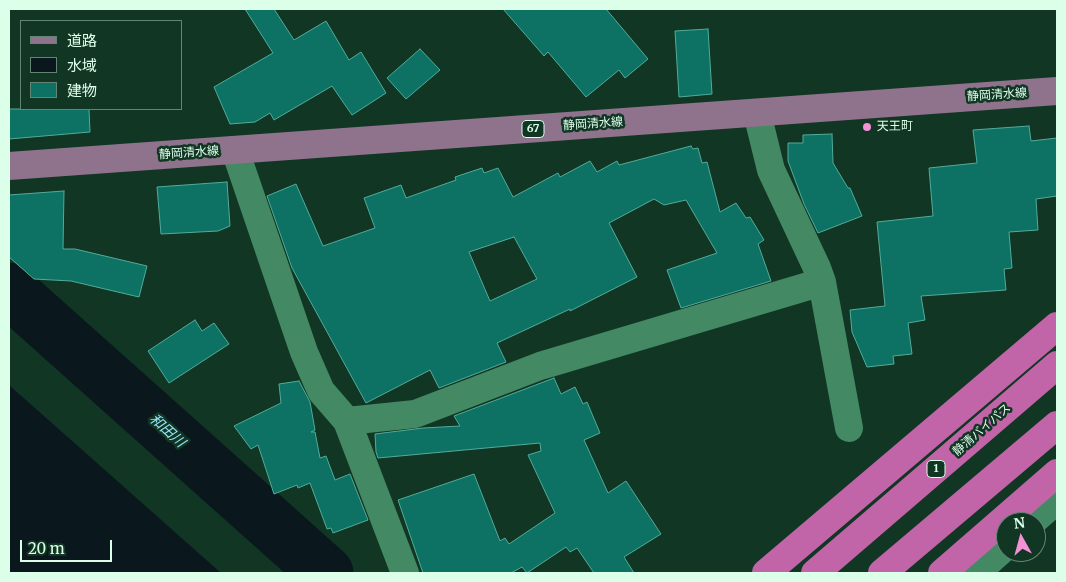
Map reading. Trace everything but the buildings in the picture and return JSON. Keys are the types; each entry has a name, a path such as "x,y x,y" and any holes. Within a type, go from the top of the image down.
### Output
{"highway":[{"path":"766,573 1057,326"},
{"name":"静清バイパス","path":"815,573 1057,365"},
{"path":"882,573 1057,425"},
{"path":"942,573 1057,473"}],"main road":[{"name":"静岡清水線","path":"9,166 1057,91"}],"street":[{"path":"757,112 772,170 822,282 849,428"},
{"path":"235,150 304,352 322,392 347,421 405,573"},
{"path":"347,421 415,414 540,366 822,282"},
{"path":"1043,512 1057,500"},
{"path":"976,573 996,555"}],"water":[{"path":"9,385 221,573 9,573"}],"waterway":[{"name":"和田川","path":"9,290 326,573"}],"place":[{"name":"天王町","path":"867,127"}]}
